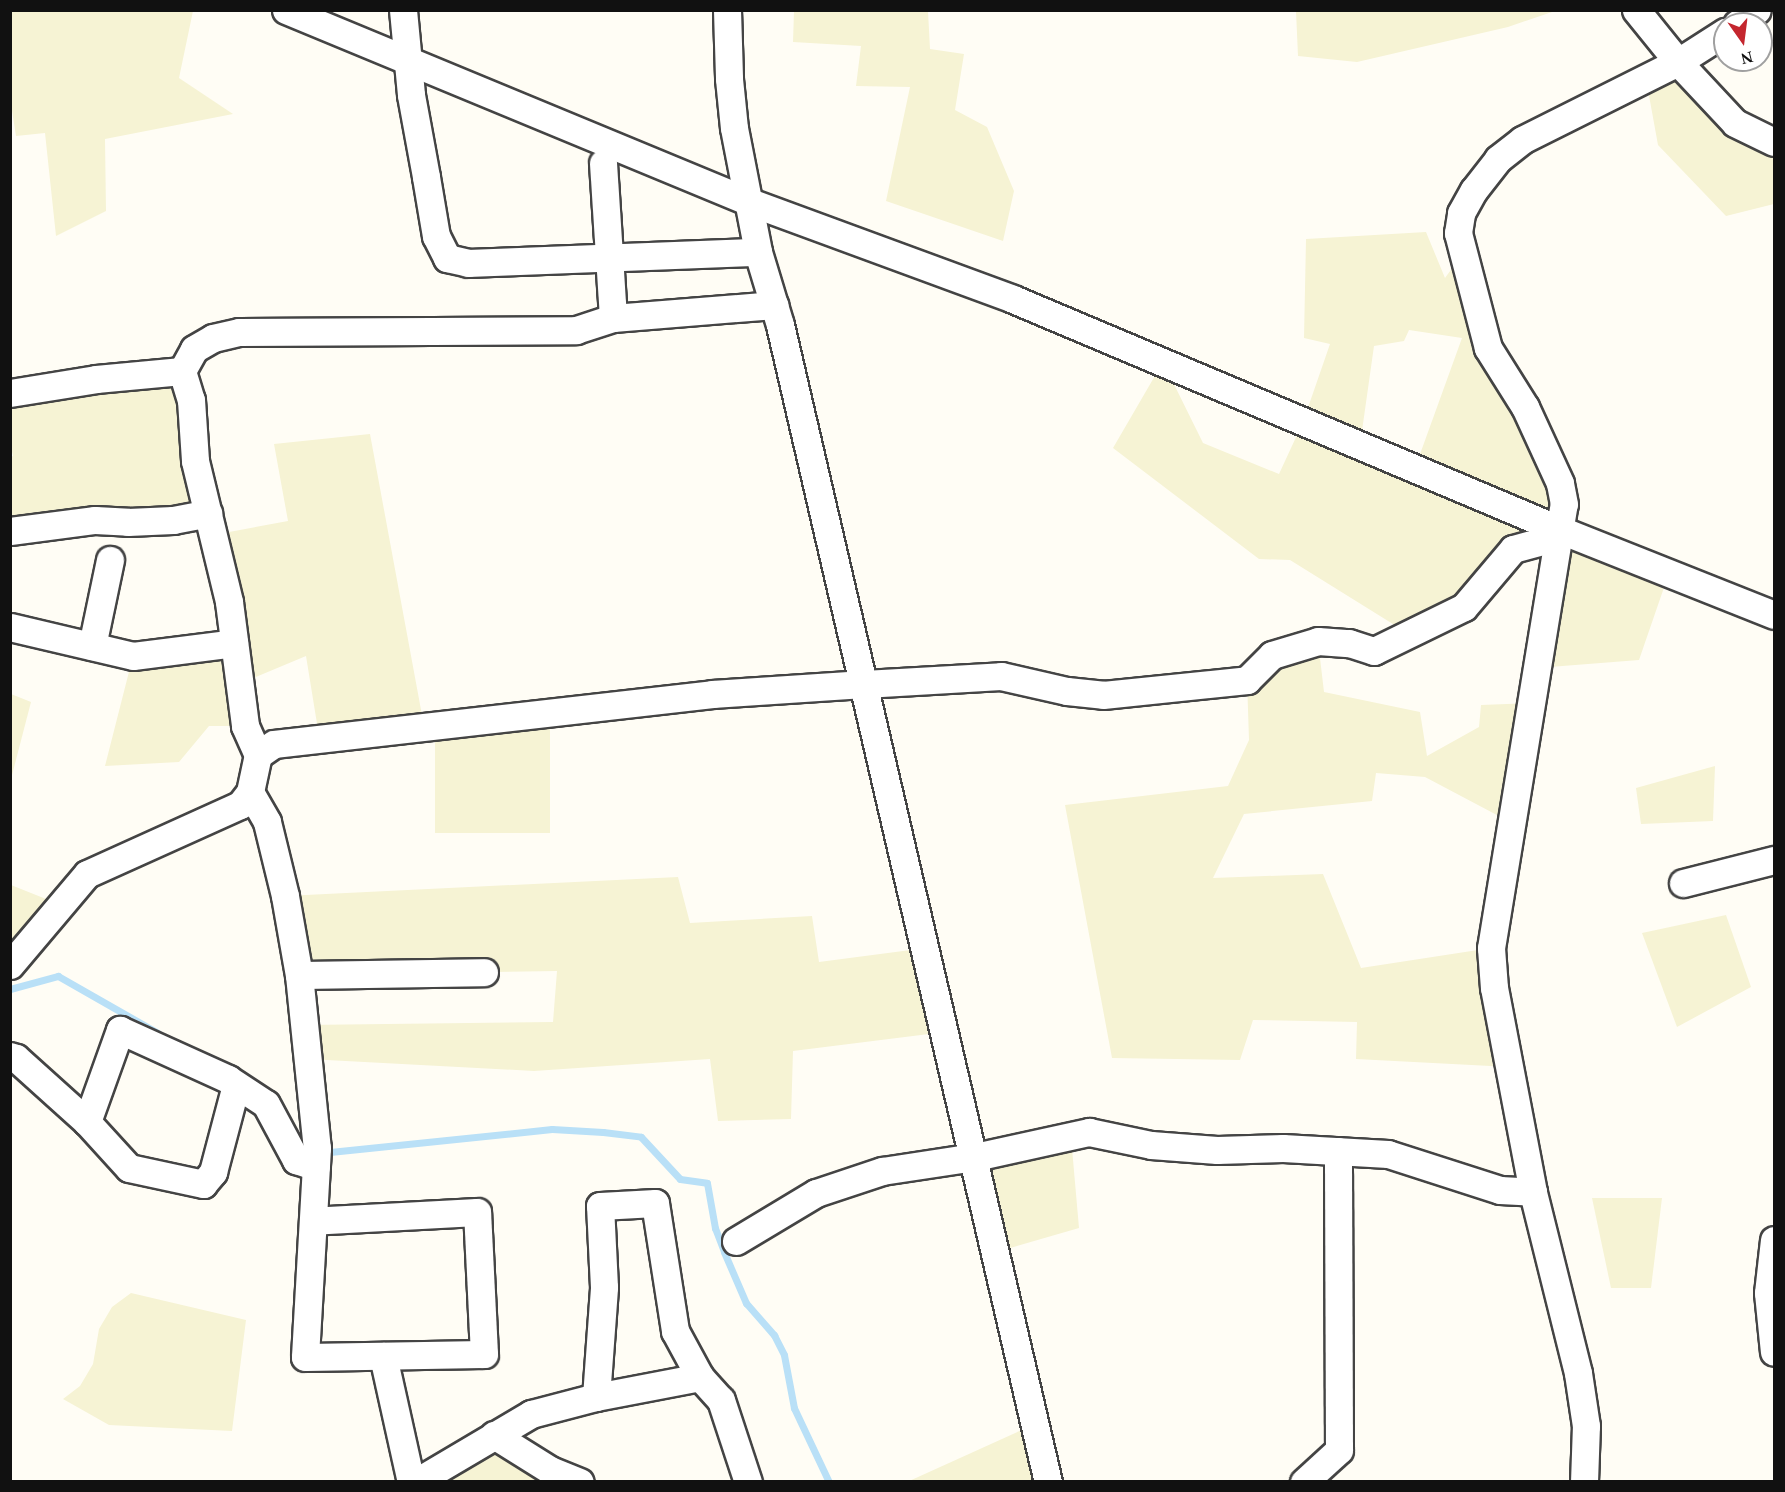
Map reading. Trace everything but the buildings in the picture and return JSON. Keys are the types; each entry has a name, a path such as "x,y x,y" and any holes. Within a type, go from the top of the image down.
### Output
{"street":[{"path":"286,10 750,202 1013,299 1558,533 1774,615"},
{"path":"403,10 408,61 436,236 447,258 468,263 758,252"},
{"path":"727,10 729,79 734,128 758,252 774,305 864,684 975,1157 1048,1482"},
{"path":"1636,10 1678,62 1735,123 1774,142"},
{"path":"1584,1482 1586,1426 1578,1373 1533,1192 1494,988 1491,948 1564,504 1560,483 1525,407 1488,348 1458,233 1461,213 1474,190 1498,159 1522,140 1678,62 1713,40"},
{"path":"603,163 613,318"},
{"path":"10,965 87,874 240,805 250,792 258,755 245,726 229,602 195,461 191,400 182,371 194,349 213,338 239,332 576,330 613,318 774,305"},
{"path":"10,393 96,379 182,371"},
{"path":"10,531 95,520 173,520 207,513"},
{"path":"258,755 274,744 297,739 712,694 1001,676 1067,691 1103,695 1247,680 1272,655 1318,641 1349,643 1374,651 1464,607 1513,549 1558,533"},
{"path":"92,646 110,560"},
{"path":"10,627 133,656 234,643"},
{"path":"250,792 267,822 299,975 317,1148 305,1357 484,1354 477,1212 313,1221"},
{"path":"1683,883 1774,860"},
{"path":"299,975 484,972"},
{"path":"87,1122 120,1030 236,1084 266,1104 296,1160 316,1167"},
{"path":"10,1056 16,1058 87,1122 129,1168 202,1184 213,1172 236,1084"},
{"path":"736,1241 816,1193 882,1171 975,1157 1089,1132 1150,1145 1217,1150 1283,1148 1388,1154 1500,1190 1533,1192"},
{"path":"1304,1482 1339,1450 1338,1151"},
{"path":"596,1397 604,1287 600,1206 655,1203 675,1331 700,1377 721,1400 748,1482"},
{"path":"1774,1240 1768,1293 1774,1352"},
{"path":"383,1356 411,1482"},
{"path":"416,1482 531,1414 596,1397 700,1377"},
{"path":"494,1435 550,1470 580,1482"}],"shaded area":[{"path":"1296,10 1555,11 1508,27 1357,62 1298,56"},
{"path":"10,11 193,11 179,78 233,114 105,139 106,211 56,236 45,133 16,136 10,98"},
{"path":"794,11 928,11 930,49 964,54 955,110 987,127 1014,191 1003,241 886,201 910,87 856,86 861,46 793,42"},
{"path":"1678,62 1774,142 1774,204 1726,216 1658,145 1646,79"},
{"path":"1426,232 1445,278 1463,253 1525,407 1558,529 1669,573 1639,660 1537,668 1557,537 1513,549 1409,634 1290,560 1259,559 1113,448 1163,362 1203,443 1279,474 1303,422 1330,344 1304,338 1306,239","holes":["1409,330 1462,338 1415,468 1360,445 1374,346 1404,341"]},
{"path":"182,371 208,513 11,531 10,457 13,456 10,443 11,393"},
{"path":"370,434 424,726 319,736 306,656 239,684 245,726 209,726 179,762 105,766 133,656 234,643 213,535 288,521 274,444"},
{"path":"1318,641 1324,692 1420,712 1427,756 1479,727 1481,705 1531,703 1512,823 1425,777 1376,773 1372,801 1244,814 1213,878 1323,874 1361,968 1491,948 1510,1067 1356,1059 1357,1022 1253,1020 1240,1060 1112,1058 1065,805 1228,786 1249,740 1247,680"},
{"path":"11,694 31,702 11,779"},
{"path":"435,712 550,712 550,833 435,833"},
{"path":"1715,766 1713,821 1641,824 1636,788"},
{"path":"678,877 690,923 812,916 819,962 926,948 945,1032 793,1051 791,1119 718,1121 710,1059 534,1071 308,1059 304,1025 553,1022 557,971 299,975 285,896"},
{"path":"11,885 61,905 11,965"},
{"path":"1726,915 1751,987 1677,1027 1642,933"},
{"path":"1071,1137 1079,1228 996,1252 975,1157"},
{"path":"1592,1198 1662,1198 1651,1288 1611,1288"},
{"path":"131,1293 246,1320 232,1431 109,1425 63,1399 80,1386 93,1364 99,1329 112,1307"},
{"path":"1035,1424 1048,1482 907,1482"},
{"path":"494,1435 547,1481 416,1482"}],"waterway":[{"path":"10,989 58,976 158,1033"},
{"path":"322,1150 330,1152 552,1129 641,1137 680,1179 707,1183 715,1228 724,1252 746,1303 774,1335 784,1355 794,1408 829,1482"}]}
